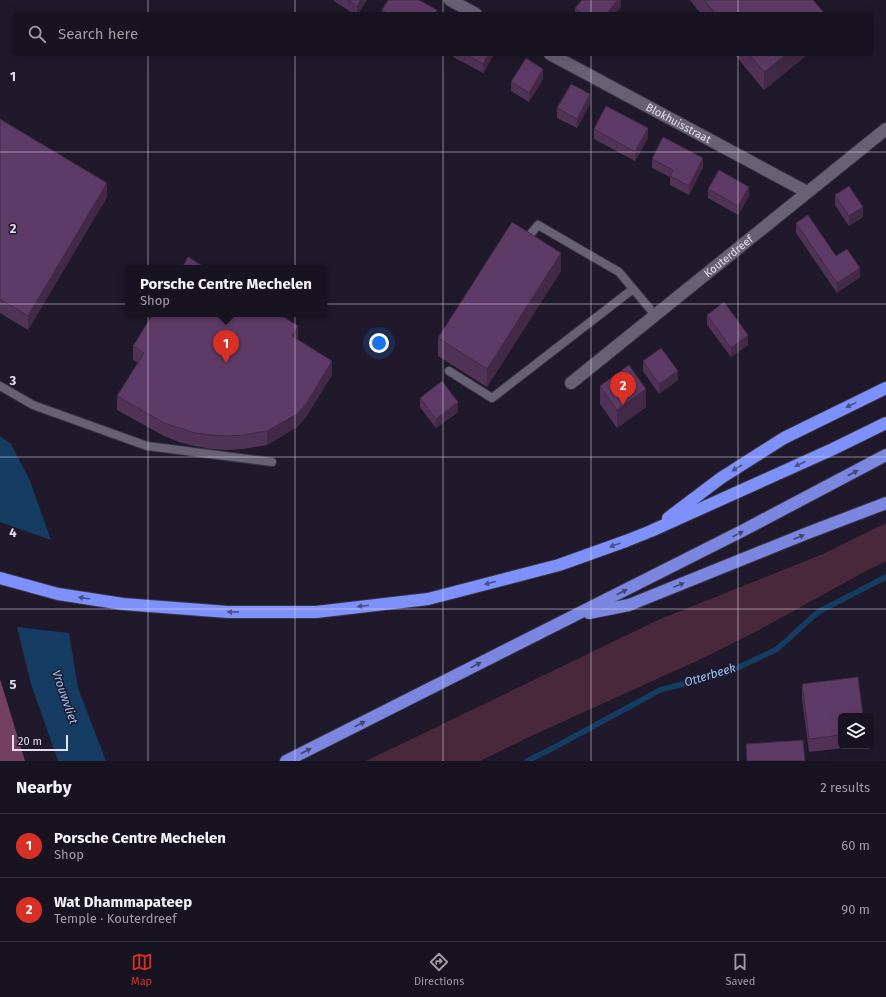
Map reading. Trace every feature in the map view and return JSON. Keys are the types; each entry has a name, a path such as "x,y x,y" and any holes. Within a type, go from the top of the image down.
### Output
{"highway":[{"path":"651,531 721,478 784,438 886,388"},
{"path":"0,578 58,594 123,604 228,612 316,612 428,599 559,565 626,542 833,449 886,423"},
{"path":"286,761 742,531 886,455"},
{"path":"574,616 629,605 797,537 886,503"}],"street":[{"path":"450,0 472,12"},
{"name":"Blokhuisstraat","path":"554,56 807,192"},
{"name":"Kouterdreef","path":"571,383 886,129"}],"lane":[{"path":"525,241 538,226 619,272 655,315"},
{"path":"449,371 492,398 633,289"},
{"path":"0,386 33,405 147,446 272,462"}],"shaded area":[{"path":"886,523 886,561 759,630 701,659 529,737 480,761 366,761 658,620 823,554"},
{"path":"0,679 25,761 0,761"}],"water":[{"path":"0,436 11,444 30,481 51,540 0,522"},
{"name":"Vrouwvliet","path":"17,627 69,633 78,688 106,761 58,761 31,684"}],"building":[{"path":"347,0 361,0 357,6"},
{"path":"388,0 419,0 437,10 436,12 385,12 382,10"},
{"path":"582,0 618,0 608,12 580,12 575,8"},
{"path":"704,0 813,0 823,12 714,12"},
{"path":"469,56 488,56 483,64"},
{"path":"751,56 784,56 764,72"},
{"path":"526,58 543,69 529,93 511,82"},
{"path":"571,84 590,94 577,119 557,108"},
{"path":"606,106 648,128 635,152 594,129"},
{"path":"0,119 107,183 28,316 0,299"},
{"path":"663,137 703,158 689,186 670,176 673,170 652,159"},
{"path":"719,170 749,187 738,206 708,189"},
{"path":"849,186 863,207 849,216 835,195"},
{"path":"808,215 836,256 847,249 860,268 837,283 796,223"},
{"path":"512,222 561,253 487,369 438,338"},
{"path":"188,257 201,265 184,265"},
{"path":"724,302 748,335 731,348 707,315"},
{"path":"151,317 284,317 298,326 292,336 332,361 306,404 297,414 267,431 243,435 211,435 195,433 164,423 117,396 144,353 133,346"},
{"path":"661,348 678,371 659,384 643,361"},
{"path":"629,365 646,389 617,410 600,386"},
{"path":"442,381 458,402 436,419 420,398"},
{"path":"858,677 863,713 838,713 838,735 809,739 802,684"},
{"path":"803,740 805,761 747,761 746,744"}],"waterway":[{"name":"Otterbeek","path":"527,761 660,690 729,672 777,649 818,612 886,577"}],"place":[{"name":"Porsche Centre Mechelen","path":"226,363"},
{"name":"Wat Dhammapateep","path":"623,405"}]}
